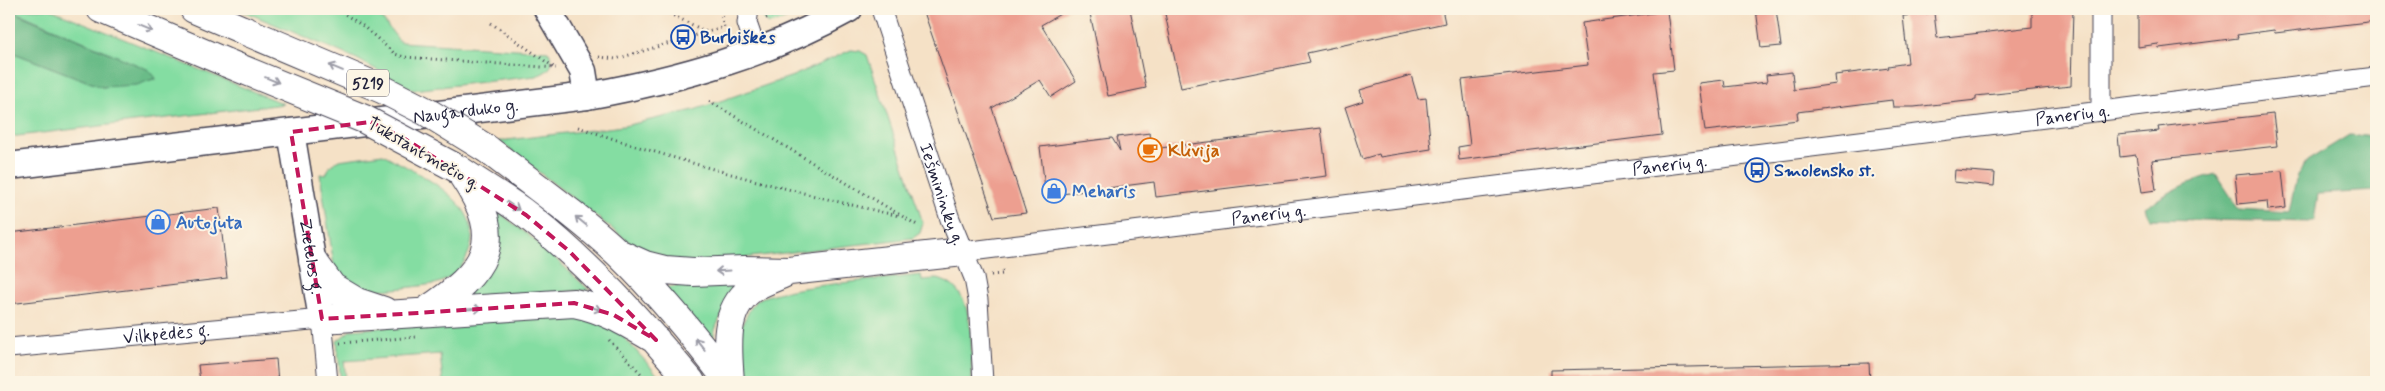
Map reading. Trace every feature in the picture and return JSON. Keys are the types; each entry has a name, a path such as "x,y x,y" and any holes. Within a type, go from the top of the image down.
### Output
{"highway":[{"name":"Tūkstantmečio g.","path":"101,9 364,119 458,169 526,215 569,251 656,340 692,382"},
{"name":"Tūkstantmečio g.","path":"194,9 382,89 427,112 487,149 584,223 618,253 679,317 730,382"},
{"path":"423,324 464,284 479,263 487,242 487,229 478,198 458,169"},
{"path":"618,253 645,265 665,270 789,272 963,252"},
{"path":"313,261 332,287 357,302 423,324 574,303 595,307 614,315 656,340"},
{"path":"730,382 727,346 728,328 732,312 742,298 756,286 789,272"},
{"path":"324,332 395,314"}],"main road":[{"path":"547,9 583,71 587,96"},
{"name":"Naugarduko g.","path":"9,166 587,96 684,76 757,52 849,9"},
{"name":"Zietelos g.","path":"291,132 324,332"}],"street":[{"path":"749,9 747,24 757,52"},
{"name":"Iešmininkų g.","path":"881,9 963,252 974,278 978,300 983,382"},
{"path":"2101,9 2101,110"},
{"name":"Panerių g.","path":"963,252 2376,77"},
{"name":"Vilkpėdės g.","path":"9,348 324,332"},
{"name":"Zietelos g.","path":"324,332 328,382"}],"path":[{"path":"337,9 362,26 395,54 404,57 556,68 491,24"},
{"path":"660,9 710,33"},
{"path":"596,56 604,59 616,59 710,33 724,27 721,14 723,9"},
{"path":"766,18 788,9"},
{"path":"709,101 916,225"},
{"path":"578,127 642,149 779,188 899,216"},
{"path":"986,276 1003,274 1002,268"},
{"path":"324,332 423,324"},
{"path":"605,335 648,382"}],"highlighted area":[{"path":"371,122 405,139 526,215 569,251 656,340 614,315 574,303 322,319 291,132"}],"green space":[{"path":"9,9 50,9 284,104 9,137 9,51 102,87 156,79 149,70"},
{"path":"238,9 363,9 380,16 400,42 548,51 551,64 548,70 536,76 413,90 357,59"},
{"path":"761,9 807,9 781,21 769,24 762,18"},
{"path":"9,10 149,70 156,78 137,85 102,87 9,51"},
{"path":"851,50 860,51 867,55 923,223 920,233 913,238 691,264 642,252 499,141 624,126 694,110 793,76"},
{"path":"2349,135 2366,136 2376,140 2376,191 2318,194 2314,222 2149,219 2145,207 2188,183 2216,174 2239,209 2289,212 2297,175 2307,161"},
{"path":"383,154 431,181 446,192 460,205 469,220 472,236 468,254 459,269 450,277 440,282 378,290 356,288 342,278 334,266 320,174 326,175 330,166 339,160"},
{"path":"491,206 541,245 589,290 460,299"},
{"path":"921,275 922,280 939,279 953,286 961,296 967,309 970,324 972,382 753,382 747,374 739,358 737,342 741,326 756,301 767,296 809,287"},
{"path":"753,278 721,316 712,345 662,288"},
{"path":"568,313 614,326 664,382 443,382 440,354 344,361 346,382 341,382 337,341 351,330"}],"building":[{"path":"923,9 1069,9 1041,25 1076,81 1051,97 1040,80 992,108 1026,213 994,217"},
{"path":"1089,9 1130,9 1146,88 1108,96"},
{"path":"1164,9 1442,9 1445,23 1307,53 1310,62 1181,88"},
{"path":"1756,9 1776,9 1781,46 1761,48"},
{"path":"2032,9 2073,9 2071,86 1976,96 1976,100 1914,107 1893,107 1892,100 1797,112 1798,120 1705,131 1699,83 1724,80 1725,87 1767,82 1766,75 1792,72 1794,90 1836,84 1835,75 1889,68 1888,66 1908,63 1903,16 1934,13 1937,38 2032,27"},
{"path":"2138,9 2376,9 2376,21 2275,33 2274,30 2237,35 2238,38 2159,48 2158,44 2138,47"},
{"path":"1667,11 1674,70 1654,72 1662,135 1459,160 1458,147 1470,145 1462,80 1588,65 1582,23"},
{"path":"1411,75 1418,99 1426,98 1431,149 1380,157 1379,154 1362,159 1345,107 1363,101 1360,90"},
{"path":"2273,114 2277,146 2152,160 2156,190 2142,192 2136,155 2120,157 2118,135 2159,131 2158,127"},
{"path":"1321,128 1327,176 1156,197 1154,182 1046,196 1040,147 1112,138 1120,151 1117,137 1150,133 1152,149"},
{"path":"1955,170 1995,173 1994,186 1954,182"},
{"path":"2282,171 2286,208 2268,210 2267,201 2238,204 2235,175"},
{"path":"219,208 227,278 9,304 9,233"},
{"path":"276,359 278,382 200,382 198,365"},
{"path":"1869,363 1870,382 1551,382 1551,370"}],"place":[{"name":"Burbiškės","path":"683,37"},
{"name":"Klivija","path":"1150,150"},
{"name":"Smolensko st.","path":"1757,170"},
{"name":"Meharis","path":"1054,191"},
{"name":"Autojuta","path":"158,222"}]}
